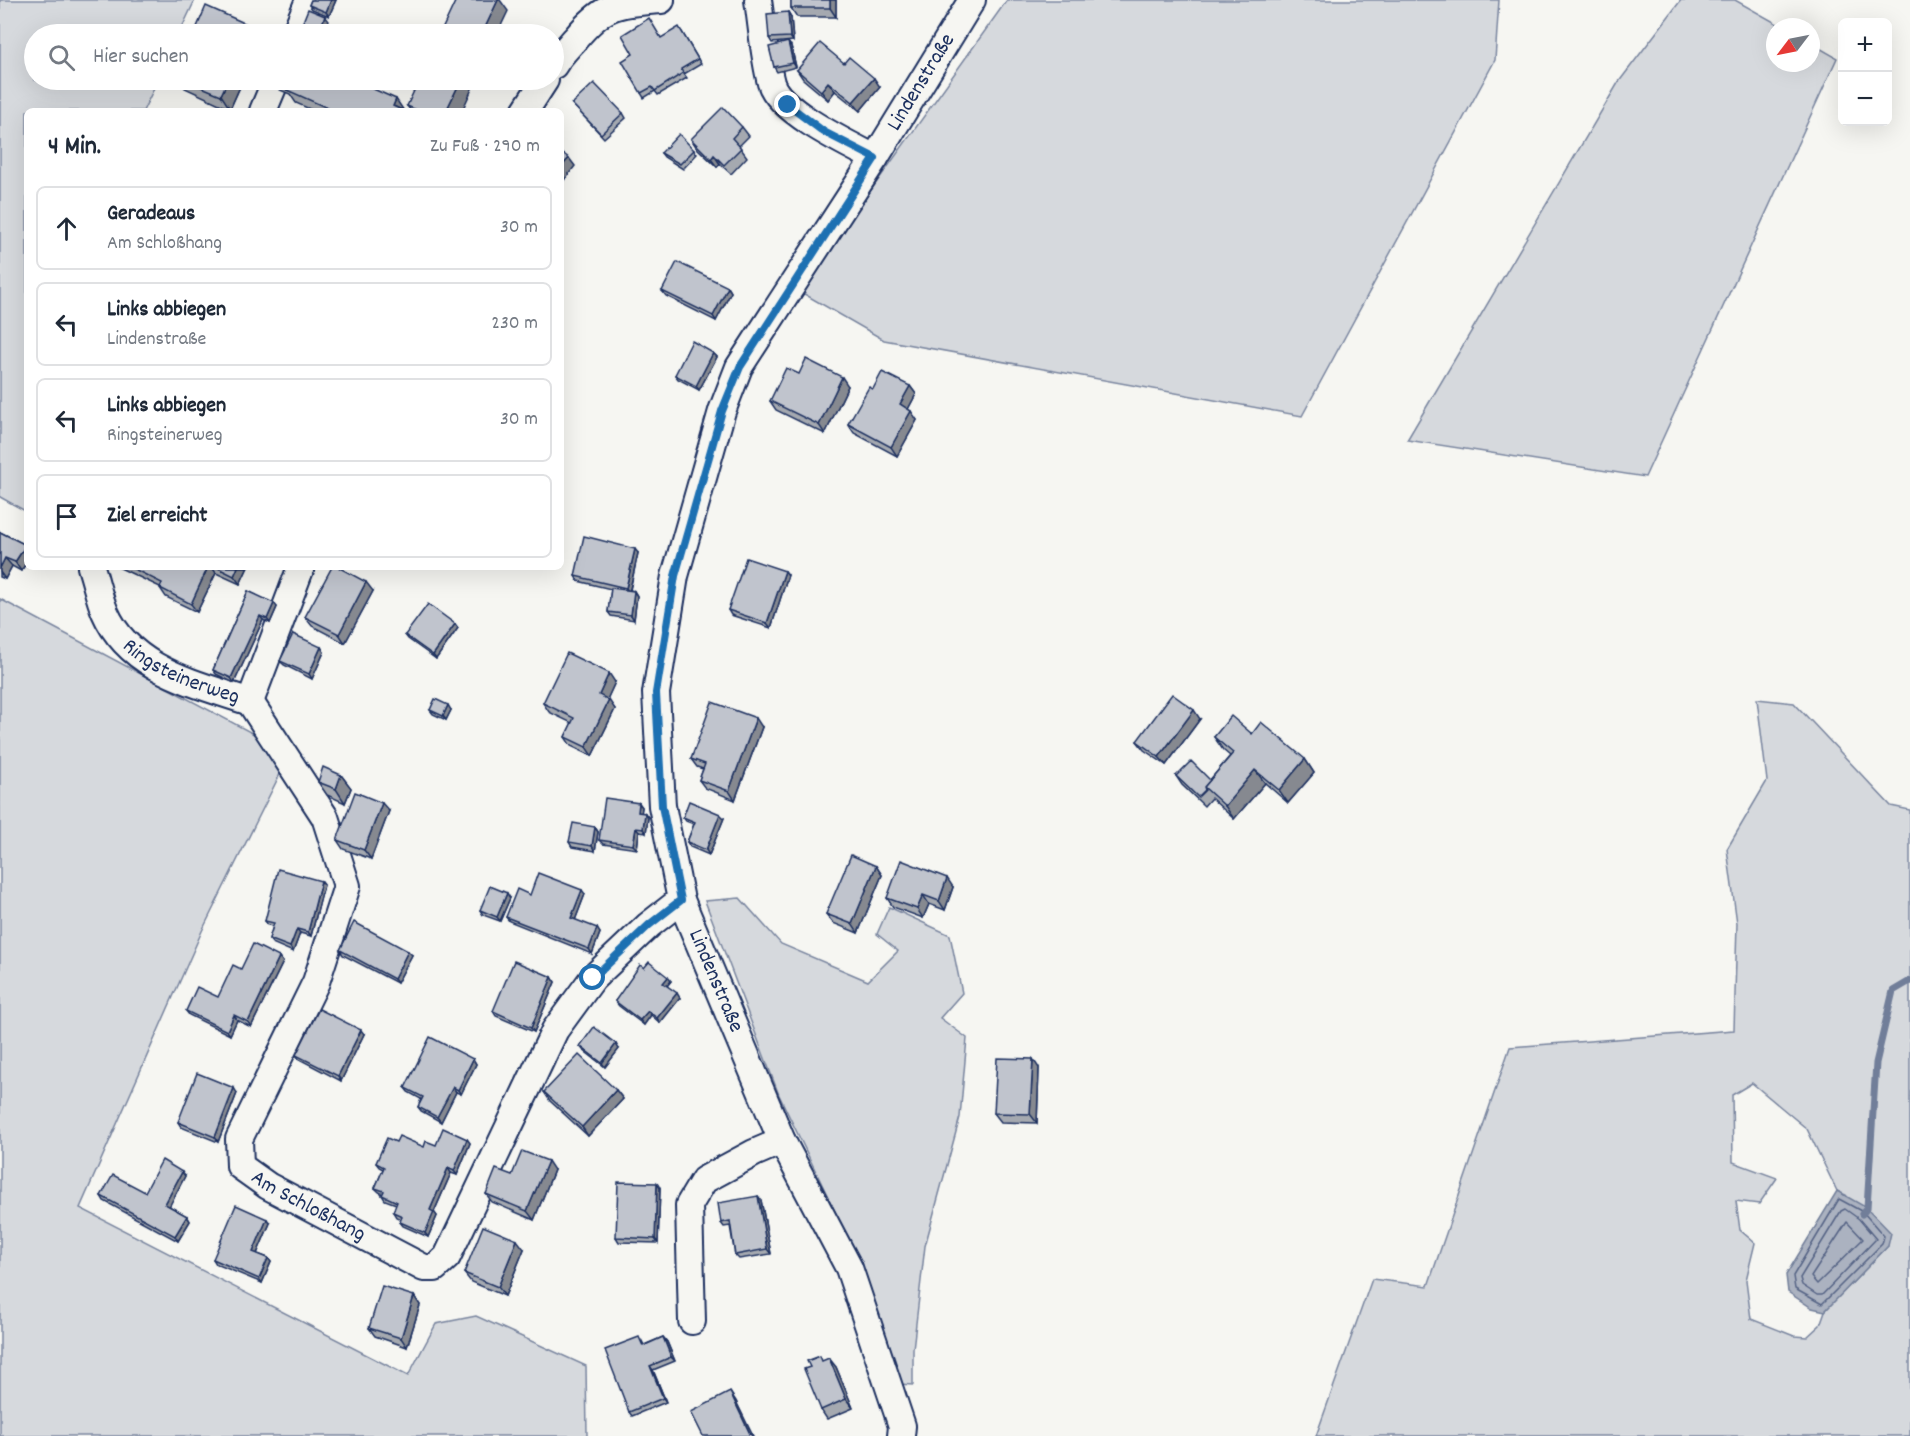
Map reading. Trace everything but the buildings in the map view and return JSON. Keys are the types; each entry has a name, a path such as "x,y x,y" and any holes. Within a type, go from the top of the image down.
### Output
{"street":[{"path":"299,24 309,0"},
{"path":"564,53 593,17 609,8 632,1 661,0"},
{"path":"758,0 772,85 788,105 824,132 875,158"},
{"name":"Lindenstraße","path":"901,1436 902,1426 849,1268 782,1141 681,900 662,806 656,693 675,576 722,411 740,367 875,158 972,0"},
{"path":"264,108 272,90"},
{"path":"527,108 539,90"},
{"name":"Ringsteinerweg","path":"92,570 105,613 136,655 168,674 250,702 300,570"},
{"name":"Am Schloßhang","path":"250,702 325,817 347,886 316,982 238,1139 240,1166 268,1185 423,1268 435,1268 447,1257 555,1030 593,978 649,925 681,900"},
{"path":"692,1321 689,1205 704,1180 782,1141"}],"shaded area":[{"path":"0,0 195,0 184,24 24,24 24,90 153,90 144,108 24,108 24,510 0,497"},
{"path":"1007,0 1499,0 1495,60 1302,416 884,340 799,291"},
{"path":"1681,0 1735,0 1767,18 1766,72 1820,72 1820,48 1837,58 1645,477 1407,440 1618,83"},
{"path":"0,599 254,734 281,772 202,931 80,1208 408,1376 436,1324 476,1316 586,1366 587,1436 0,1436"},
{"path":"1757,699 1794,703 1891,806 1910,810 1910,1436 1316,1436 1372,1279 1428,1286 1510,1047 1734,1030 1737,923 1727,849 1767,781","holes":["1752,1083 1807,1129 1837,1191 1846,1195 1888,1246 1825,1311 1820,1325 1807,1337 1794,1336 1751,1319 1746,1280 1755,1243 1740,1230 1736,1201 1759,1204 1777,1178 1733,1162 1732,1095"]},
{"path":"740,898 781,944 868,981 898,951 877,934 889,907 950,935 962,993 940,1018 967,1038 960,1117 925,1246 913,1349 913,1385 898,1384 856,1255 779,1095 705,901"}],"water":[{"path":"1837,1191 1867,1208 1891,1233 1888,1246 1825,1311 1812,1308 1788,1292 1786,1275"}],"waterway":[{"path":"1862,1214 1867,1208 1876,1063 1893,991 1910,981"}],"route":[{"path":"593,978 649,925 681,900 662,806 656,693 660,653 675,576 722,411 740,367 875,158 824,132 788,105"}]}
